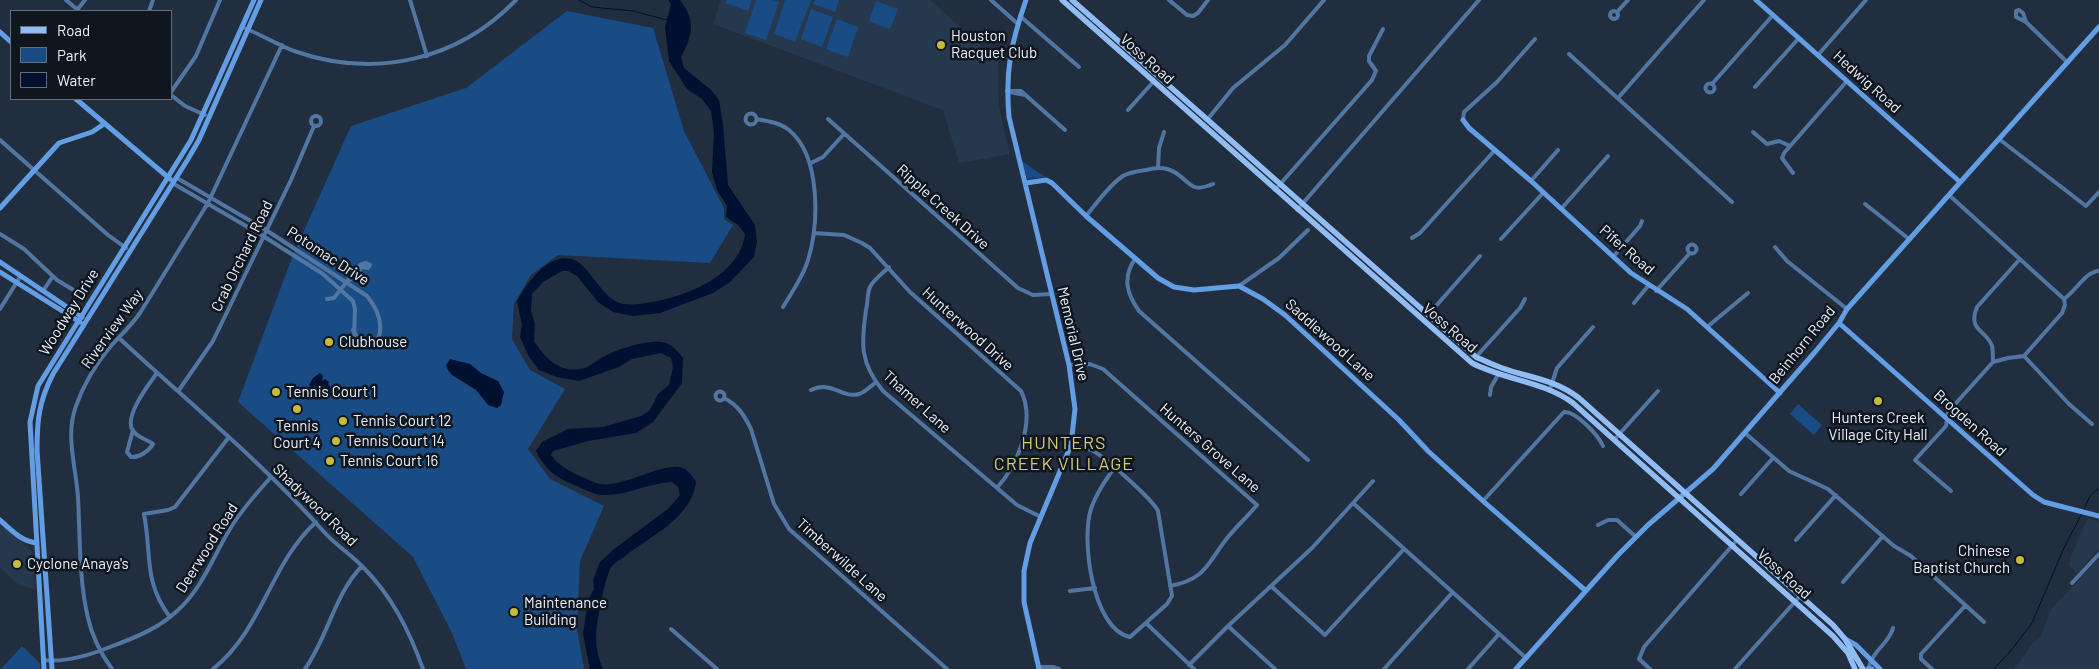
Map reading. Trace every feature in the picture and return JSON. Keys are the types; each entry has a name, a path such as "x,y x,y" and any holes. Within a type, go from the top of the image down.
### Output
{"main road":[{"name":"Voss Road","path":"1062,0 1472,364 1498,375 1550,389 1572,402 1616,437 1735,542 1800,596 1845,638 1863,669"},
{"name":"Voss Road","path":"1072,0 1467,350 1476,357 1502,368 1552,382 1579,398 1616,437"},
{"path":"1238,156 1243,151"},
{"path":"1349,255 1354,249"},
{"path":"1389,290 1394,285"},
{"path":"1462,356 1467,350"},
{"name":"Voss Road","path":"1735,542 1795,602 1833,636 1848,653 1855,669"}],"street":[{"path":"66,0 78,10 85,0"},
{"path":"172,92 196,56 220,0"},
{"name":"Woodway Drive","path":"52,669 39,481 37,422 40,402 53,374 174,184 199,140 245,28 254,0"},
{"name":"Woodway Drive","path":"44,669 30,422 38,386 191,140 245,28 261,0"},
{"path":"410,0 426,56"},
{"path":"245,28 282,45 315,57 353,64 389,64 426,56 457,44 483,30 516,0"},
{"path":"991,0 1018,24"},
{"name":"Memorial Drive","path":"1026,0 1009,58 1006,91 1009,117 1069,365 1075,409 1071,445 1066,462 1030,543 1024,571 1024,602 1038,668"},
{"path":"1169,0 1187,15 1192,16 1198,13 1208,0"},
{"path":"1202,125 1233,88 1285,45 1324,0"},
{"path":"1298,210 1479,0"},
{"path":"1617,12 1628,0"},
{"path":"1618,98 1704,0"},
{"name":"Hedwig Road","path":"1756,0 1960,182"},
{"path":"1818,55 1866,0"},
{"path":"1712,84 1773,15"},
{"path":"1020,16 1079,67"},
{"path":"2026,22 2067,62"},
{"name":"Beinhorn Road","path":"1519,668 1636,537 1713,469 1839,323 1847,309 2099,27"},
{"path":"1275,190 1372,80 1376,71 1369,61 1369,56 1383,29"},
{"path":"0,32 10,41"},
{"path":"1755,87 1798,38"},
{"path":"1463,120 1464,112 1497,82 1535,39"},
{"name":"Riverview Way","path":"112,669 100,651 88,620 85,603 76,474 72,453 71,433 75,408 96,367 119,338 132,326 211,198 282,45"},
{"path":"1569,54 1732,202"},
{"path":"1128,110 1158,75"},
{"path":"1793,173 1782,158 1790,146 1847,81"},
{"path":"1006,91 1022,92 1065,130"},
{"path":"172,95 185,106 209,117"},
{"name":"Potomac Drive","path":"77,100 174,184 263,236 323,274 353,301 355,309 353,330 355,334 368,344 375,342 380,334 380,325 377,312 367,296 266,230 177,178 168,177"},
{"path":"757,119 777,123 788,129 807,151 811,163 815,197 814,233 808,260 797,285 783,307"},
{"name":"Ripple Creek Drive","path":"828,119 1018,288 1033,295 1051,294"},
{"name":"Pifer Road","path":"1463,120 1469,128 1531,181 1613,257 1648,286 1676,301 1780,393"},
{"path":"0,208 59,143 92,132 104,124"},
{"name":"Crab Orchard Road","path":"178,390 213,341 297,168 314,126"},
{"path":"1158,168 1159,148 1164,132"},
{"path":"1753,132 1767,144 1779,141 1790,146"},
{"path":"811,163 823,157 844,134"},
{"path":"1999,139 2086,206 2099,192"},
{"path":"0,140 108,235 130,251"},
{"path":"1412,238 1420,233 1494,150"},
{"path":"1531,181 1558,150"},
{"path":"1561,209 1608,156"},
{"path":"1086,216 1123,176 1158,168 1176,173 1196,188 1203,188 1213,184"},
{"path":"1026,183 1046,180 1052,183 1135,260 1158,278 1174,287 1194,290 1239,286 1279,258 1308,230"},
{"path":"1501,239 1543,193"},
{"path":"1949,195 2064,299 2065,305 2062,313 2024,356 1993,362 1948,412 1946,426 1915,460 1951,492"},
{"path":"1865,204 1909,239"},
{"path":"1613,257 1640,226 1642,221"},
{"name":"Hunterwood Drive","path":"814,233 844,236 870,248 910,292 1021,391 1026,408 1025,428 1012,468 997,488"},
{"path":"0,234 30,253 53,276 85,297"},
{"path":"1775,247 1787,261 1847,309"},
{"path":"1656,291 1690,253"},
{"path":"1423,321 1480,256"},
{"path":"1993,362 1992,345 1977,329 1974,318 1975,312 1977,307 2020,259"},
{"path":"1135,260 1131,266 1127,285 1130,298 1139,311 1308,460"},
{"path":"0,262 20,277 81,315 85,322"},
{"path":"327,299 334,298 362,267 368,268 370,266 366,263 360,265 348,282"},
{"name":"Thamer Lane","path":"889,267 870,286 864,327 864,356 868,369 883,391 1017,505 1041,517"},
{"path":"2064,299 2071,295 2091,273 2099,271"},
{"path":"0,272 77,321 85,322"},
{"path":"43,291 53,276"},
{"path":"0,309 20,277"},
{"name":"Saddlewood Lane","path":"1239,286 1263,299 1285,315 1399,420 1428,451 1483,502 1586,591"},
{"path":"1634,303 1648,286"},
{"path":"1707,327 1748,293"},
{"path":"1476,357 1525,300"},
{"name":"Brogden Road","path":"1839,323 2032,495 2044,502 2099,516"},
{"path":"1550,389 1557,368 1593,327"},
{"name":"Shadywood Road","path":"119,338 292,496 327,534 362,566 398,611 413,640 423,669"},
{"path":"2024,356 2069,404 2092,424"},
{"name":"Hunters Grove Lane","path":"1069,365 1090,364 1103,368 1257,505 1227,538 1206,568 1196,578 1170,586"},
{"path":"47,370 53,374"},
{"path":"133,430 153,444 152,447 136,457 131,457 127,452 133,430 131,425 134,410 144,390 157,373"},
{"path":"1490,395 1491,387 1498,375"},
{"path":"812,390 825,386 850,394 857,394 876,382"},
{"path":"1616,437 1658,391"},
{"name":"Timberwilde Lane","path":"724,398 732,402 751,429 774,504 789,528 947,669"},
{"path":"1483,502 1564,412 1570,412 1596,434 1603,446"},
{"path":"1744,434 1789,471 1820,485 1836,495 1894,546 1912,556 1984,622"},
{"path":"170,617 158,600 151,581 144,514 168,510 175,506 229,437"},
{"path":"1071,445 1090,449 1114,468 1156,506 1172,596 1130,637 1119,632 1106,620 1102,612 1095,588 1087,531 1091,509 1098,492 1114,468"},
{"path":"1741,494 1772,458"},
{"name":"Deerwood Road","path":"44,660 77,658 100,651 135,638 170,617 192,594 232,525 271,477"},
{"path":"32,481 39,481"},
{"path":"1189,665 1312,548 1373,481"},
{"path":"1796,540 1836,495"},
{"path":"1353,503 1526,658"},
{"path":"0,520 23,540 43,543"},
{"path":"1598,525 1608,520 1617,520 1636,537"},
{"path":"213,669 245,636 295,543 316,522"},
{"path":"1843,582 1883,536"},
{"path":"1650,669 1639,659 1648,641 1735,542"},
{"path":"1271,586 1324,635 1404,549"},
{"path":"2072,583 2099,554"},
{"path":"305,669 319,646 345,589 362,566"},
{"path":"1070,591 1095,588"},
{"path":"1384,669 1452,593"},
{"path":"1735,669 1800,596"},
{"path":"40,599 47,598"},
{"path":"1932,669 1921,659 1921,654 1965,606"},
{"path":"1146,623 1194,669"},
{"path":"1228,626 1275,669"},
{"path":"1869,669 1871,660 1892,634 1894,628"},
{"path":"671,629 717,669"},
{"path":"1468,669 1499,634"},
{"path":"1845,638 1880,669"},
{"path":"1038,668 1053,667 1059,669"}],"shaded area":[{"name":"Houston Racquet Club","path":"721,0 930,0 998,60 999,107 1010,154 959,163 943,110 713,24"},
{"path":"2088,518 2099,522 2099,549 2077,573 2069,566 2071,556"},
{"path":"0,523 32,551 35,590 18,584 0,568"},
{"path":"2099,558 2099,669 2014,669 2032,644 2041,636 2051,609"}],"green space":[{"path":"726,0 752,0 748,11 725,3"},
{"path":"756,0 779,2 766,40 745,33"},
{"path":"785,0 811,0 795,42 774,34"},
{"path":"815,0 839,0 835,12 813,4"},
{"path":"876,1 898,9 890,29 869,21"},
{"path":"811,9 833,17 822,47 801,39"},
{"path":"567,11 653,28 684,131 724,208 724,219 733,225 710,263 558,255 531,275 514,304 512,339 530,370 565,389 528,449 550,479 604,506 580,561 577,629 584,669 466,669 452,633 413,557 238,402 293,255 351,126 466,88"},
{"path":"837,19 858,27 848,57 826,49"},
{"path":"1022,161 1045,177 1027,179"},
{"path":"1798,404 1822,425 1814,435 1790,414"},
{"path":"22,646 40,663 40,669 1,669"}],"water":[{"path":"668,0 680,0 689,15 691,21 690,35 681,57 684,68 711,90 719,100 728,185 755,225 757,242 754,257 730,282 713,293 660,313 633,316 613,312 598,302 577,276 568,271 562,271 543,282 532,294 531,311 535,324 534,341 550,360 563,368 578,369 587,367 616,351 652,342 669,344 683,358 682,383 653,422 636,433 588,441 553,451 551,455 557,462 569,470 600,484 620,482 665,468 675,467 685,469 696,482 693,495 687,506 678,516 657,534 611,567 603,591 597,628 597,648 603,669 590,669 583,634 588,600 594,589 593,580 600,562 614,549 669,508 680,495 678,487 672,482 620,494 602,495 594,493 566,482 555,475 542,462 536,451 542,442 568,429 603,427 641,416 650,410 658,394 669,385 673,367 671,358 661,353 632,359 619,367 579,381 557,377 539,370 529,357 520,337 522,325 517,301 538,272 546,265 562,258 571,259 583,266 609,297 619,303 638,304 666,299 696,289 710,281 723,272 741,248 745,234 738,225 726,217 727,206 717,190 712,172 714,132 711,111 702,99 687,89 669,61 665,27 671,4"},
{"path":"450,359 470,364 481,373 498,381 504,392 501,405 497,408 488,405 476,390 452,375 446,365"},
{"path":"320,373 323,376 322,381 325,379 329,382 328,384 331,388 326,393 319,392 316,389 317,385 313,388 309,385 313,378"}],"waterway":[{"path":"579,0 592,7 633,11 667,20"},
{"path":"2084,509 2090,496 2099,488"},
{"path":"1994,669 2032,623 2063,550 2082,513"}],"place":[{"name":"Houston Racquet Club","path":"941,45"},
{"name":"Clubhouse","path":"329,342"},
{"name":"Tennis Court 1","path":"276,392"},
{"name":"Hunters Creek Village City Hall","path":"1878,401"},
{"name":"Tennis Court 4","path":"297,409"},
{"name":"Tennis Court 12","path":"343,421"},
{"name":"Tennis Court 14","path":"336,441"},
{"name":"Tennis Court 16","path":"330,461"},
{"name":"Chinese Baptist Church","path":"2020,560"},
{"name":"Cyclone Anaya's","path":"17,564"},
{"name":"Maintenance Building","path":"514,612"}],"district":[{"name":"HUNTERS CREEK VILLAGE","path":"1064,453"}]}
